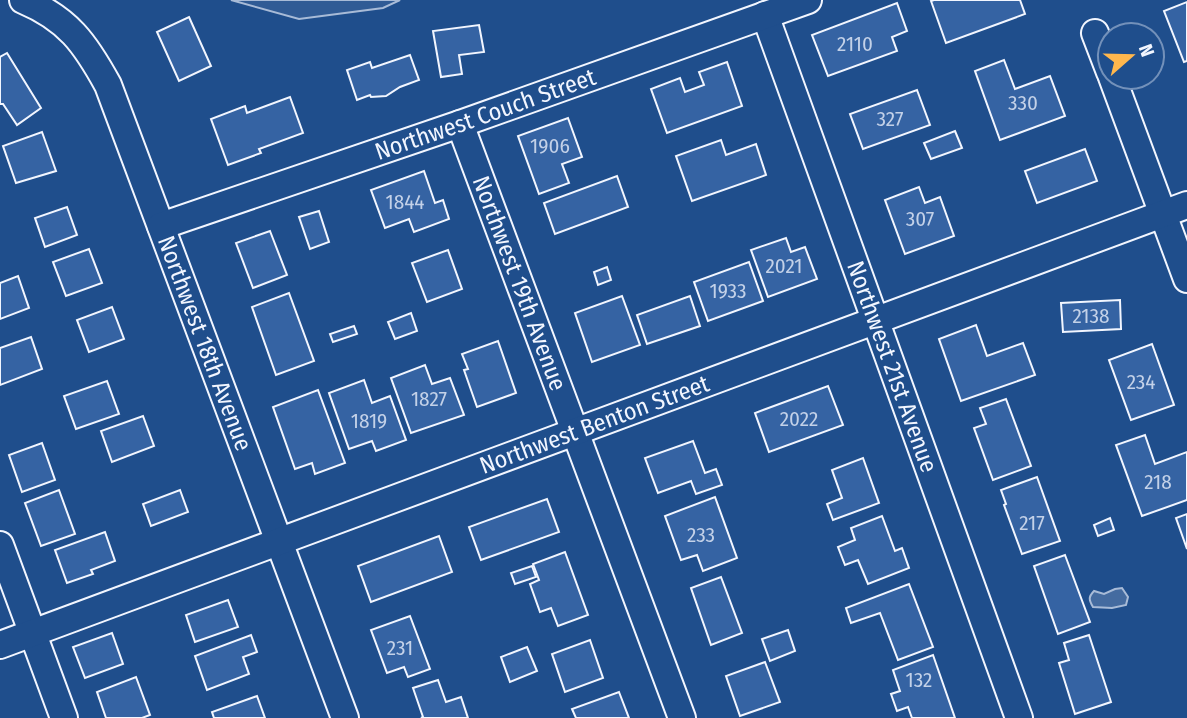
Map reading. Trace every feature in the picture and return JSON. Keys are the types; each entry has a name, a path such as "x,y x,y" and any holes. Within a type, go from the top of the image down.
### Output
{"street":[{"name":"Northwest 18th Avenue","path":"23,0 44,9 62,22 89,51 108,85 345,718"},
{"name":"Northwest Couch Street","path":"161,226 460,124 808,0"},
{"name":"Northwest 21st Avenue","path":"765,15 1019,718"},
{"path":"1119,91 1175,209 1187,279"},
{"name":"Northwest 19th Avenue","path":"460,124 682,718"},
{"name":"Northwest Benton Street","path":"0,645 1175,209"},
{"path":"0,545 64,718"}],"shaded area":[{"path":"231,0 400,0 383,8 299,19"},
{"path":"1122,588 1128,597 1126,605 1112,608 1093,607 1090,599 1094,591 1104,594"}],"building":[{"path":"1020,0 1025,14 946,43 931,1"},
{"path":"1187,2 1187,61 1184,62 1164,11"},
{"path":"897,3 907,31 892,37 897,51 828,76 812,35"},
{"path":"189,17 211,66 179,81 157,32"},
{"path":"479,25 484,52 459,55 462,74 441,77 433,31"},
{"path":"7,53 41,108 17,125 3,104 0,104 0,57"},
{"path":"410,55 419,80 386,96 370,95 357,100 347,70 370,62 372,68"},
{"path":"1004,60 1015,89 1050,76 1065,116 1000,140 975,71"},
{"path":"727,62 742,106 667,133 651,89 680,78 685,92 704,85 699,72"},
{"path":"917,90 930,125 863,149 850,114"},
{"path":"290,97 303,133 259,149 261,153 228,165 211,119 245,106 247,113"},
{"path":"568,118 582,157 562,164 569,183 539,194 518,136"},
{"path":"955,131 962,148 931,159 924,143"},
{"path":"42,132 56,171 16,183 3,146"},
{"path":"721,140 726,155 756,144 766,175 692,201 676,156"},
{"path":"1085,149 1097,181 1037,203 1025,171"},
{"path":"424,171 435,203 443,200 449,219 414,232 409,219 385,228 371,190"},
{"path":"617,176 628,207 555,234 544,203"},
{"path":"919,187 925,203 940,197 954,236 905,254 885,200"},
{"path":"67,207 77,235 45,247 35,218"},
{"path":"319,211 329,242 310,249 299,217"},
{"path":"270,231 287,275 253,288 236,243"},
{"path":"786,238 791,252 805,247 817,279 768,297 751,250"},
{"path":"89,249 102,283 66,296 53,262"},
{"path":"448,250 462,289 427,302 412,263"},
{"path":"749,262 763,301 708,321 694,282"},
{"path":"607,267 611,280 598,285 594,272"},
{"path":"18,276 29,308 0,319 0,283"},
{"path":"289,293 314,361 276,375 252,307"},
{"path":"622,296 640,345 592,362 575,313"},
{"path":"690,296 700,326 647,344 637,315"},
{"path":"1120,300 1121,329 1063,332 1061,303"},
{"path":"112,307 124,339 89,352 77,320"},
{"path":"411,313 417,331 395,339 388,322"},
{"path":"976,325 987,356 1023,343 1035,375 961,401 939,339"},
{"path":"354,326 357,334 333,342 330,334"},
{"path":"31,337 42,369 0,385 0,348"},
{"path":"498,341 516,393 477,407 464,370 468,369 462,354"},
{"path":"1152,344 1174,405 1131,420 1109,360"},
{"path":"425,365 432,384 450,378 464,415 411,433 391,378"},
{"path":"364,380 372,403 390,396 406,440 376,451 372,441 349,449 329,393"},
{"path":"107,381 119,414 76,429 64,396"},
{"path":"828,386 843,425 769,452 755,413"},
{"path":"318,390 345,463 315,474 312,463 295,469 273,407"},
{"path":"1006,399 1031,466 993,480 974,428 986,424 980,408"},
{"path":"143,416 154,446 112,462 101,431"},
{"path":"1145,435 1155,464 1187,452 1187,500 1142,516 1116,445"},
{"path":"693,441 705,473 716,469 722,485 696,494 691,481 658,493 645,458"},
{"path":"42,443 55,480 22,492 9,455"},
{"path":"863,458 879,503 833,520 827,504 842,498 832,470"},
{"path":"1037,477 1060,541 1022,554 1001,490"},
{"path":"59,490 75,534 41,546 25,503"},
{"path":"180,490 188,512 151,526 143,504"},
{"path":"715,497 737,558 703,571 697,555 681,560 665,516"},
{"path":"547,499 559,532 481,560 469,527"},
{"path":"1187,514 1187,549 1176,518"},
{"path":"882,516 895,551 902,548 909,568 868,584 858,560 845,565 838,547 855,540 851,528"},
{"path":"1110,518 1114,530 1098,536 1094,525"},
{"path":"105,532 115,561 91,570 93,574 67,583 55,550"},
{"path":"439,536 452,572 371,602 358,566"},
{"path":"565,552 588,615 558,626 551,608 540,612 530,584 539,580 533,564"},
{"path":"1065,555 1090,622 1058,634 1034,566"},
{"path":"532,566 536,577 515,584 511,573"},
{"path":"721,577 742,633 711,645 691,588"},
{"path":"909,584 933,647 898,660 880,613 851,623 846,608"},
{"path":"228,600 238,627 195,642 186,615"},
{"path":"410,616 430,669 408,677 404,667 387,673 371,630"},
{"path":"788,630 795,651 770,661 762,639"},
{"path":"112,633 123,664 85,678 73,647"},
{"path":"251,635 257,652 243,657 249,674 207,690 195,656"},
{"path":"1089,635 1111,702 1075,714 1059,663 1069,660 1064,643"},
{"path":"590,640 603,678 565,692 552,654"},
{"path":"527,647 537,671 510,682 501,657"},
{"path":"933,655 955,718 912,718 908,707 897,711 891,694 900,691 893,670"},
{"path":"765,662 780,702 740,716 726,676"},
{"path":"136,677 150,715 142,718 106,718 97,692"},
{"path":"438,680 446,702 461,697 468,718 421,718 423,717 413,688"},
{"path":"619,692 629,718 576,718 572,709"},
{"path":"257,696 265,718 214,718 212,712"}]}
